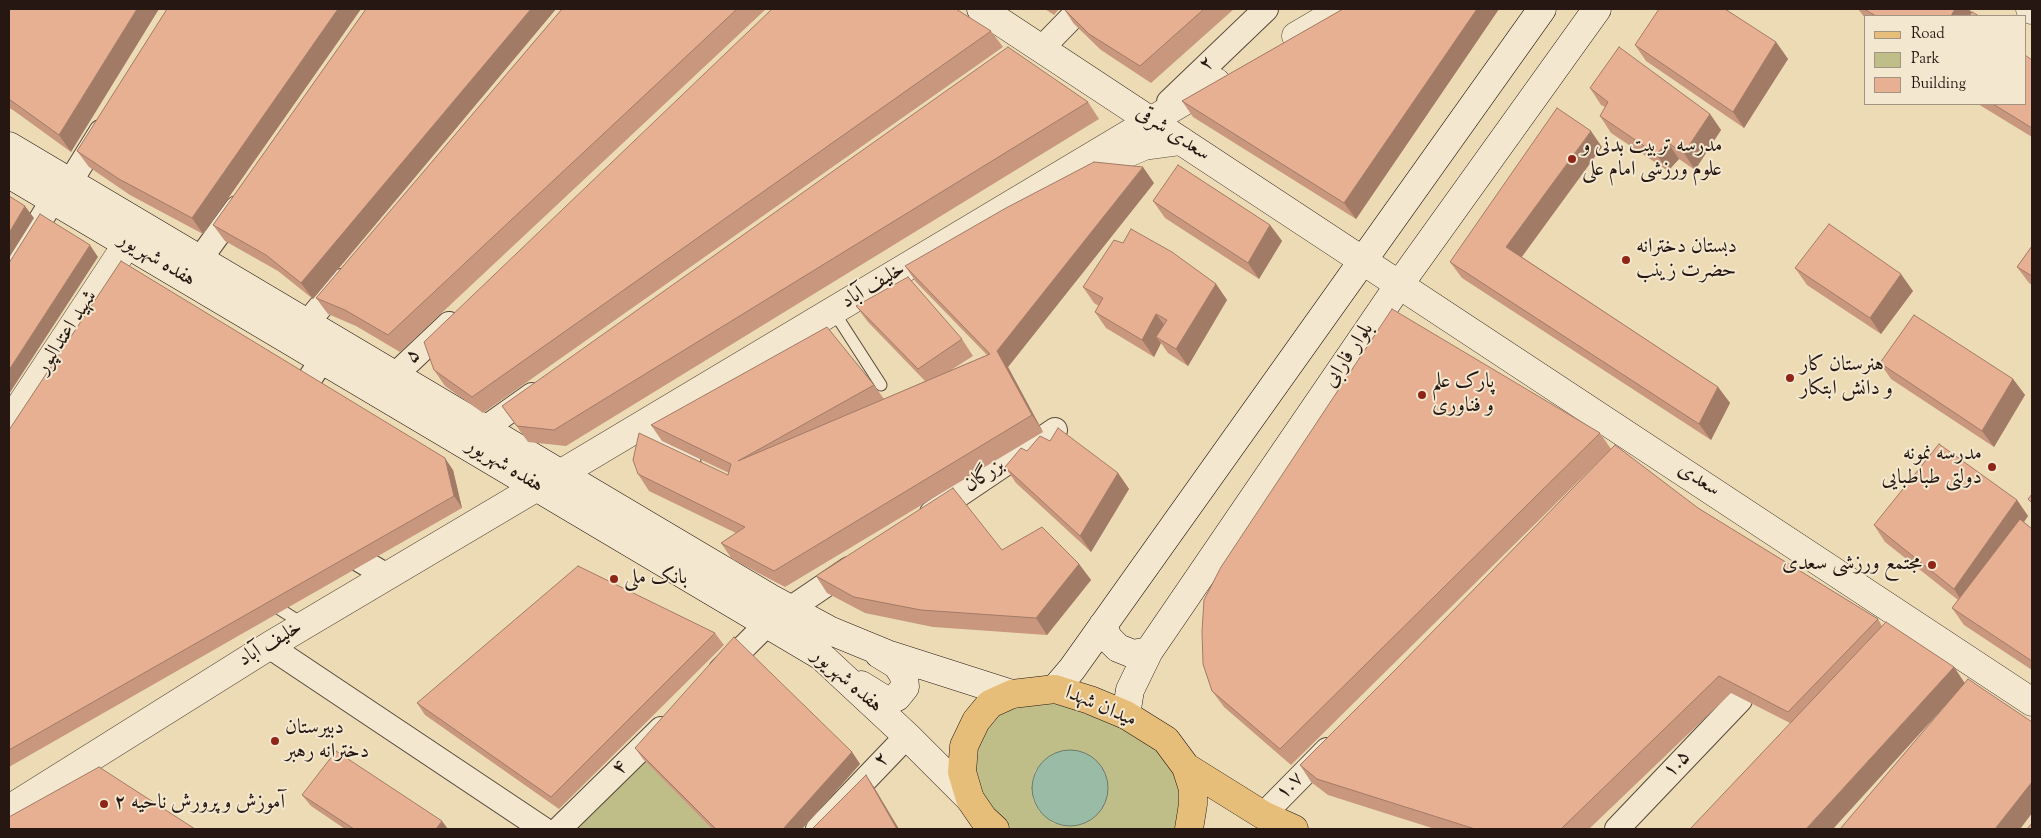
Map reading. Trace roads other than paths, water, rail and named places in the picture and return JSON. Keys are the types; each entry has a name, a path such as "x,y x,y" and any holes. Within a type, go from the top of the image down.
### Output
{"main road":[{"name":"سعدی شرقی","path":"981,9 1028,47 1150,121 1364,261"},
{"path":"1276,47 1342,9"},
{"name":"بلوار فارابی","path":"1055,690 1364,261 1542,9"},
{"name":"بلوار فارابی","path":"1126,715 1130,690 1149,651 1399,285 1597,9"},
{"name":"خلیف آباد","path":"560,474 1244,66"},
{"path":"1034,190 1054,190 1120,156 1144,146 1181,141"},
{"name":"هفده شهریور","path":"9,146 127,244 219,310 322,360 821,656 907,736 970,799"},
{"name":"هفده شهریور","path":"9,174 62,191 200,259 560,474 790,609 832,631 887,654 1012,694"},
{"name":"شهید اعتدالپور","path":"9,423 127,244"},
{"name":"سعدی","path":"1364,261 1628,447 1980,679 2032,702"},
{"name":"خلیف آباد","path":"9,809 304,624 537,487"},
{"path":"1102,625 1108,638 1118,648 1133,654 1149,651"},
{"path":"821,656 887,701 897,696 905,687 904,676 897,665 866,645"},
{"name":"میدان شهدا","path":"995,829 983,818 970,799 962,772 964,746 976,721 990,704 1012,694 1055,690 1090,700 1126,715 1166,740 1186,768 1193,788 1194,804 1190,829"},
{"path":"1186,768 1263,815 1294,829"}],"street":[{"path":"1028,47 1080,9"},
{"name":"۲","path":"1150,121 1266,9"},
{"path":"9,271 110,116"},
{"path":"200,259 252,186"},
{"path":"307,323 358,262"},
{"name":"۵","path":"395,375 467,307"},
{"path":"280,423 322,360"},
{"path":"484,429 549,382"},
{"name":"بزرگان","path":"910,528 1055,430"},
{"path":"320,536 387,576"},
{"path":"790,609 870,555"},
{"path":"707,684 767,624"},
{"path":"269,646 543,829"},
{"name":"۱.۵","path":"1616,829 1703,731 1740,700"},
{"name":"۴","path":"559,829 679,711"},
{"name":"۲","path":"818,829 907,736"},
{"name":"۱.۷","path":"1263,815 1339,738"}],"lane":[{"path":"834,312 881,385"},
{"path":"639,427 702,466"},
{"path":"263,598 304,624"}],"place":[{"name":"مدرسه تربیت بدنی و علوم ورزشی امام علی","path":"1572,159"},
{"name":"دبستان دخترانه حضرت زینب","path":"1626,260"},
{"name":"هنرستان کار و دانش ابتکار","path":"1790,378"},
{"name":"پارک علم و فناوری","path":"1422,395"},
{"name":"مدرسه نمونه دولتی طباطبایی","path":"1992,467"},
{"name":"مجتمع ورزشی سعدی","path":"1932,565"},
{"name":"بانک ملی","path":"614,579"},
{"name":"دبیرستان دخترانه رهبر","path":"275,741"},
{"name":"آموزش و پرورش ناحیه ۲","path":"104,804"}]}
